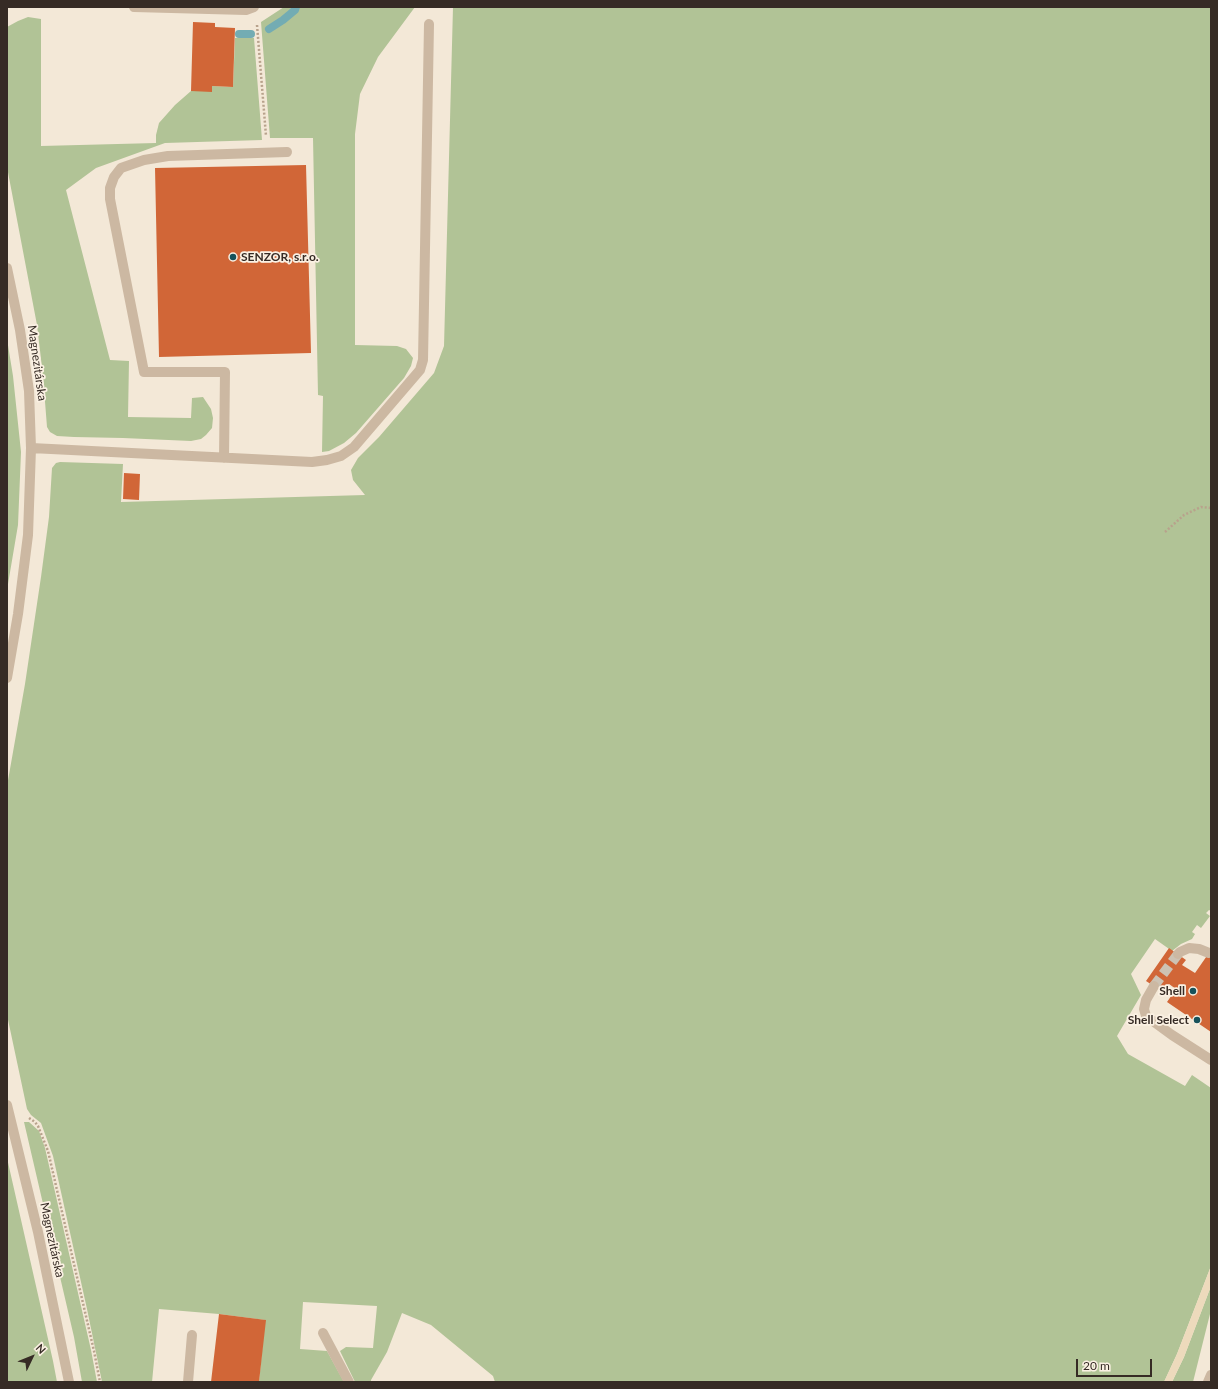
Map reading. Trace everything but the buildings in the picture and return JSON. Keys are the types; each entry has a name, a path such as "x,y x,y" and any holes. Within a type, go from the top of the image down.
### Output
{"street":[{"path":"134,7 246,10 254,7"},
{"path":"31,448 312,462 341,456 354,446 420,370 423,360 429,24"},
{"path":"224,458 225,372 144,372 110,199 110,188 114,177 122,168 144,160 168,156 287,152"},
{"name":"Magnezitárska","path":"7,268 10,299 20,330 29,391 31,448 28,535 18,614 7,678"},
{"path":"1178,954 1189,948 1209,952"},
{"path":"1154,986 1146,1000 1144,1009 1146,1016 1211,1060"},
{"name":"Magnezitárska","path":"8,1107 38,1232 70,1382"},
{"path":"323,1333 349,1382"},
{"path":"188,1382 192,1335"},
{"path":"1208,1382 1211,1375"}],"path":[{"path":"257,22 267,152"},
{"path":"1165,532 1184,515 1201,507 1211,508"},
{"path":"8,1107 30,1118 42,1132 100,1382"}],"green space":[{"path":"284,7 415,7 378,57 360,94 355,134 355,345 397,346 406,349 413,358 411,366 404,378 356,433 344,443 329,451 322,452 323,396 318,395 313,138 270,138 261,22"},
{"path":"453,7 1211,7 1211,911 1209,910 1206,913 1210,916 1201,928 1197,925 1192,932 1195,934 1192,939 1181,944 1172,951 1155,939 1131,974 1141,995 1117,1036 1128,1054 1185,1086 1192,1075 1211,1088 1211,1266 1177,1354 1164,1382 495,1382 493,1376 431,1325 402,1313 387,1352 371,1382 355,1382 340,1351 346,1347 373,1348 377,1306 303,1302 300,1349 327,1351 344,1382 259,1382 265,1320 219,1314 159,1309 152,1382 102,1382 53,1156 41,1123 31,1115 27,1109 7,1015 7,786 25,684 41,577 49,517 52,468 56,463 60,462 123,464 121,502 365,495 353,480 351,470 358,458 379,437 434,373 444,346"},
{"path":"28,17 41,19 41,146 156,143 159,123 175,105 191,91 212,91 212,86 233,87 235,38 254,38 262,140 165,143 96,168 66,190 110,360 129,361 128,417 191,418 192,398 203,397 211,409 213,418 212,428 201,439 191,441 57,436 50,432 47,427 37,325 7,167 7,27"},
{"path":"7,339 13,376 21,452 18,525 7,590"},
{"path":"24,1122 29,1122 39,1131 45,1148 97,1382 82,1382 74,1337"},
{"path":"7,1158 53,1361 57,1382 7,1382"},
{"path":"1211,1286 1211,1310 1193,1382 1172,1382 1184,1357"}],"shaded area":[{"path":"1211,1266 1211,1286 1184,1357 1172,1382 1164,1382 1177,1354"}],"waterway":[{"path":"269,29 283,20 295,10 296,7"},
{"path":"239,34 251,34"}],"tunnel":[{"path":"1154,986 1178,954"}],"place":[{"name":"SENZOR, s.r.o.","path":"233,257"},
{"name":"Shell","path":"1193,991"},
{"name":"Shell Select","path":"1197,1020"}]}
